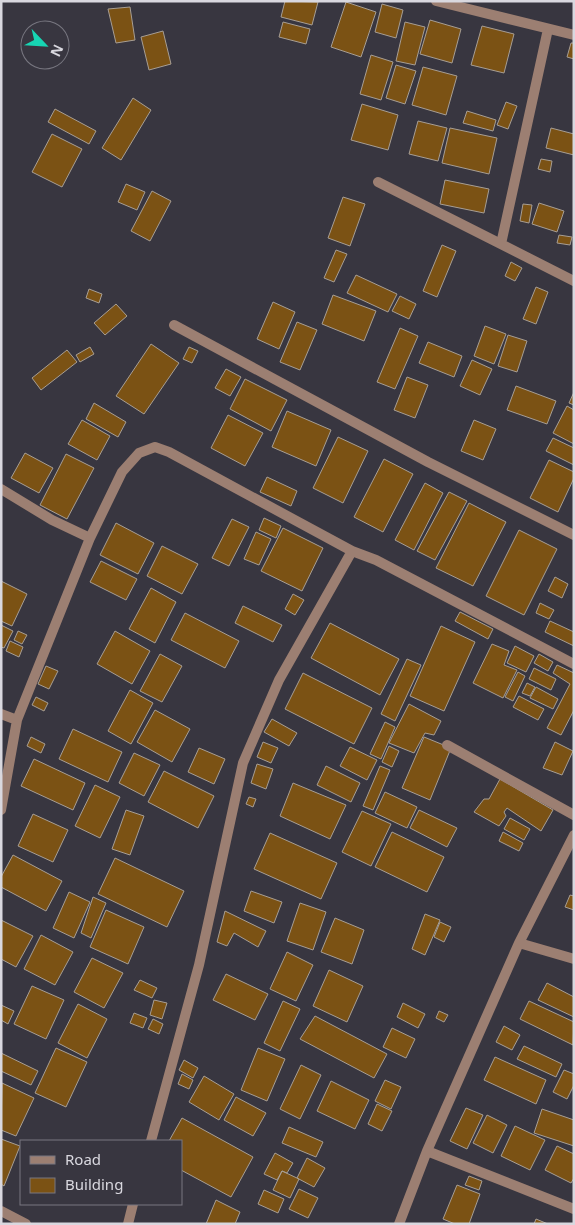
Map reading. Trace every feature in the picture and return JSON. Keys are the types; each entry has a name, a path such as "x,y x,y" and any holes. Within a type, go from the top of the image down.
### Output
{"street":[{"path":"436,1 574,35"},
{"path":"501,244 548,29"},
{"path":"378,182 574,281"},
{"path":"174,325 428,462 574,535"},
{"path":"1,810 17,720 90,538 122,472 139,454 155,447 169,452 352,551 376,560 574,664"},
{"path":"1,489 52,520 90,538"},
{"path":"151,1140 199,965 244,763 279,680 352,551"},
{"path":"1,714 17,720"},
{"path":"447,745 574,815"},
{"path":"399,1224 427,1151 519,943 574,835"},
{"path":"519,943 574,959"},
{"path":"427,1151 574,1210"},
{"path":"128,1224 134,1205"},
{"path":"1,1211 26,1224"}],"building":[{"path":"285,1 318,2 312,25 281,17"},
{"path":"346,2 376,12 361,57 331,47"},
{"path":"382,4 403,10 396,38 375,32"},
{"path":"130,7 135,40 116,43 108,9"},
{"path":"430,20 461,29 452,63 420,54"},
{"path":"283,22 310,29 306,44 279,37"},
{"path":"405,22 425,27 415,65 396,61"},
{"path":"482,26 514,34 504,73 471,65"},
{"path":"163,31 171,64 149,70 141,37"},
{"path":"571,43 574,43 574,59 567,57"},
{"path":"371,55 393,62 381,100 360,94"},
{"path":"396,65 416,71 405,104 386,98"},
{"path":"423,67 457,76 446,115 412,105"},
{"path":"133,98 151,110 121,160 102,148"},
{"path":"506,102 517,106 508,129 497,125"},
{"path":"362,104 398,115 388,150 351,140"},
{"path":"55,109 96,131 89,144 48,122"},
{"path":"467,111 496,120 493,131 463,123"},
{"path":"418,121 447,128 438,161 409,154"},
{"path":"450,128 497,138 489,174 442,163"},
{"path":"551,128 574,134 574,155 546,148"},
{"path":"52,134 82,149 62,187 32,172"},
{"path":"541,159 552,161 550,172 538,169"},
{"path":"445,180 489,189 484,213 440,204"},
{"path":"126,184 145,192 137,210 118,202"},
{"path":"152,191 171,201 150,241 131,231"},
{"path":"343,197 365,204 350,246 328,238"},
{"path":"539,203 564,211 557,232 532,224"},
{"path":"523,204 532,205 529,223 520,221"},
{"path":"559,235 572,237 570,245 557,243"},
{"path":"442,245 456,251 437,297 423,291"},
{"path":"336,250 347,254 334,282 324,278"},
{"path":"511,262 522,268 515,281 505,276"},
{"path":"356,275 397,294 388,312 347,293"},
{"path":"536,287 548,292 536,324 523,319"},
{"path":"89,289 102,294 99,303 86,298"},
{"path":"333,295 376,311 364,341 322,324"},
{"path":"400,296 416,304 409,319 392,311"},
{"path":"273,302 295,312 279,349 257,339"},
{"path":"116,304 127,316 105,335 94,323"},
{"path":"297,322 317,330 300,370 280,362"},
{"path":"485,326 506,334 494,364 474,356"},
{"path":"400,328 418,336 395,389 377,382"},
{"path":"508,335 527,341 517,372 498,366"},
{"path":"428,342 462,356 454,377 419,363"},
{"path":"151,344 179,363 144,414 116,396"},
{"path":"90,347 94,354 80,362 76,355"},
{"path":"189,347 198,351 192,363 183,359"},
{"path":"67,350 77,362 41,390 32,378"},
{"path":"472,360 492,369 480,395 460,386"},
{"path":"226,369 241,377 230,396 215,388"},
{"path":"407,377 428,385 415,418 394,410"},
{"path":"245,379 287,400 271,431 230,409"},
{"path":"516,386 556,401 547,424 507,410"},
{"path":"574,392 574,405 569,403"},
{"path":"94,403 126,422 118,437 86,419"},
{"path":"567,406 574,410 574,444 553,433"},
{"path":"287,411 331,430 316,466 272,447"},
{"path":"228,415 263,433 245,466 211,448"},
{"path":"82,420 110,436 97,460 68,444"},
{"path":"474,420 496,429 483,460 461,451"},
{"path":"338,437 368,451 343,503 313,488"},
{"path":"553,438 574,448 574,465 546,451"},
{"path":"25,453 53,468 39,493 11,478"},
{"path":"66,454 94,468 67,519 40,505"},
{"path":"384,459 413,474 383,532 354,517"},
{"path":"549,460 574,472 574,478 558,512 530,498"},
{"path":"267,477 297,491 291,506 260,492"},
{"path":"425,483 443,493 414,550 395,540"},
{"path":"449,492 467,501 435,560 417,551"},
{"path":"469,503 506,522 473,586 436,568"},
{"path":"264,518 281,526 276,538 259,530"},
{"path":"232,519 249,527 229,566 212,558"},
{"path":"116,523 154,543 138,574 100,555"},
{"path":"283,528 323,548 302,591 261,571"},
{"path":"519,530 557,549 524,615 486,596"},
{"path":"256,532 271,539 259,565 244,559"},
{"path":"162,546 198,564 182,594 147,576"},
{"path":"101,561 137,579 126,600 90,582"},
{"path":"555,577 568,584 562,598 548,591"},
{"path":"1,581 27,594 12,626 1,621"},
{"path":"151,588 176,602 155,643 129,629"},
{"path":"293,594 304,600 295,615 285,609"},
{"path":"540,603 554,610 549,619 536,613"},
{"path":"243,606 282,625 273,642 235,623"},
{"path":"460,612 493,629 488,639 455,621"},
{"path":"185,613 239,641 225,668 171,640"},
{"path":"550,621 574,632 574,646 545,632"},
{"path":"330,623 399,659 380,695 311,658"},
{"path":"1,625 13,631 4,648 1,647"},
{"path":"441,626 475,642 444,711 410,696"},
{"path":"18,631 27,635 22,644 14,640"},
{"path":"115,631 150,651 132,684 97,664"},
{"path":"10,641 23,647 19,657 6,651"},
{"path":"492,644 509,651 504,665 517,670 503,698 473,683"},
{"path":"515,646 534,656 526,672 507,663"},
{"path":"160,654 182,666 162,702 140,691"},
{"path":"539,654 553,662 548,671 534,663"},
{"path":"407,659 421,665 395,721 381,714"},
{"path":"557,665 574,673 574,710 561,735 547,728 570,684 553,673"},
{"path":"46,666 58,671 49,689 38,684"},
{"path":"534,668 556,679 551,690 529,679"},
{"path":"518,672 525,676 513,701 505,697"},
{"path":"303,673 372,708 354,744 285,709"},
{"path":"527,683 535,687 530,696 522,693"},
{"path":"536,687 558,699 553,709 530,698"},
{"path":"130,690 153,703 131,744 108,731"},
{"path":"519,696 544,709 538,720 513,707"},
{"path":"36,697 48,703 44,711 32,705"},
{"path":"409,704 441,721 434,735 425,733 414,753 389,743"},
{"path":"155,710 190,729 172,762 137,742"},
{"path":"272,719 297,733 289,746 264,732"},
{"path":"385,722 395,727 381,759 370,754"},
{"path":"73,729 122,752 108,782 59,759"},
{"path":"31,737 45,744 41,753 27,746"},
{"path":"424,737 451,748 430,800 402,788"},
{"path":"263,742 278,748 271,763 257,757"},
{"path":"555,742 573,751 562,775 543,768"},
{"path":"389,746 399,751 392,767 382,762"},
{"path":"350,747 377,760 367,780 340,766"},
{"path":"199,748 225,759 214,784 188,772"},
{"path":"134,753 160,765 144,796 119,783"},
{"path":"34,759 85,783 73,810 21,786"},
{"path":"257,764 273,769 266,789 251,783"},
{"path":"326,766 360,783 351,802 317,785"},
{"path":"380,766 390,770 373,810 363,806"},
{"path":"164,771 214,796 198,828 148,802"},
{"path":"500,779 553,810 541,831 507,808 504,812 506,816 499,826 474,812 484,799 489,799"},
{"path":"293,783 346,805 330,839 280,816"},
{"path":"95,785 120,797 100,838 75,826"},
{"path":"385,792 417,807 407,828 375,813"},
{"path":"249,797 256,799 253,807 246,804"},
{"path":"126,810 144,816 130,855 112,849"},
{"path":"419,810 457,828 447,847 410,828"},
{"path":"362,811 391,824 371,866 342,852"},
{"path":"33,814 68,830 53,862 18,846"},
{"path":"510,818 530,829 524,840 504,829"},
{"path":"392,832 444,857 427,892 375,867"},
{"path":"503,832 523,843 519,851 499,841"},
{"path":"270,833 337,863 321,899 254,869"},
{"path":"13,855 62,881 46,911 1,887 1,877"},
{"path":"115,858 184,891 167,927 98,894"},
{"path":"251,891 282,902 274,923 244,911"},
{"path":"69,892 90,902 74,938 53,928"},
{"path":"570,895 574,896 574,910 565,907"},
{"path":"93,897 106,903 91,938 81,933"},
{"path":"300,903 326,912 313,950 287,941"},
{"path":"106,910 144,927 128,964 90,947"},
{"path":"225,911 266,931 258,947 234,933 227,946 217,942"},
{"path":"425,914 440,920 425,955 412,949"},
{"path":"335,918 364,930 352,964 321,952"},
{"path":"1,920 33,936 16,967 1,959"},
{"path":"440,922 451,927 444,942 434,937"},
{"path":"41,935 73,952 55,985 24,969"},
{"path":"287,952 313,965 296,1001 270,989"},
{"path":"92,958 123,973 104,1008 74,992"},
{"path":"329,970 363,986 347,1022 313,1006"},
{"path":"226,974 268,994 255,1020 213,1000"},
{"path":"140,980 157,988 152,998 134,990"},
{"path":"547,983 574,997 574,1017 538,1000"},
{"path":"32,986 64,1000 46,1039 14,1024"},
{"path":"154,1000 167,1003 162,1019 150,1015"},
{"path":"283,1001 300,1009 280,1051 264,1043"},
{"path":"529,1001 574,1022 573,1045 520,1019"},
{"path":"403,1003 425,1014 418,1028 397,1017"},
{"path":"78,1004 107,1019 87,1058 58,1043"},
{"path":"1,1005 14,1011 8,1024 1,1020"},
{"path":"439,1011 448,1015 444,1022 436,1018"},
{"path":"134,1013 147,1018 143,1028 130,1023"},
{"path":"315,1016 387,1054 374,1078 300,1039"},
{"path":"153,1019 163,1024 159,1034 148,1029"},
{"path":"504,1026 520,1035 512,1050 496,1042"},
{"path":"392,1028 415,1039 406,1058 383,1047"},
{"path":"524,1046 562,1064 556,1077 517,1059"},
{"path":"56,1048 87,1062 66,1107 35,1093"},
{"path":"258,1048 285,1059 267,1101 241,1090"},
{"path":"1,1053 38,1071 31,1085 1,1071"},
{"path":"495,1057 546,1080 536,1104 484,1080"},
{"path":"184,1060 198,1068 193,1078 179,1070"},
{"path":"301,1065 321,1075 300,1119 280,1109"},
{"path":"564,1070 574,1074 574,1085 567,1099 553,1092"},
{"path":"182,1074 193,1080 189,1089 178,1084"},
{"path":"204,1076 234,1094 219,1120 189,1102"},
{"path":"385,1080 401,1087 391,1109 375,1101"},
{"path":"331,1081 369,1100 355,1129 317,1111"},
{"path":"2,1083 34,1098 16,1136 1,1130"},
{"path":"236,1097 266,1113 253,1136 224,1120"},
{"path":"377,1104 392,1111 382,1131 368,1124"},
{"path":"466,1108 483,1115 467,1149 450,1141"},
{"path":"542,1109 574,1120 574,1146 534,1133"},
{"path":"487,1115 507,1125 493,1153 473,1143"},
{"path":"182,1118 253,1157 231,1197 182,1171 182,1140 170,1140"},
{"path":"515,1126 545,1140 530,1170 501,1156"},
{"path":"289,1127 323,1142 316,1157 282,1143"},
{"path":"1,1139 20,1146 4,1186 1,1184"},
{"path":"557,1146 574,1154 574,1178 571,1183 545,1170"},
{"path":"275,1153 293,1163 287,1173 282,1171 277,1180 264,1174"},
{"path":"307,1158 325,1168 314,1187 297,1178"},
{"path":"282,1171 299,1179 290,1198 273,1190"},
{"path":"469,1176 482,1181 479,1190 465,1185"},
{"path":"457,1185 480,1194 469,1224 455,1224 443,1219"},
{"path":"299,1189 318,1198 308,1218 289,1209"},
{"path":"264,1190 284,1199 278,1213 258,1204"},
{"path":"216,1200 240,1212 235,1224 206,1224"},
{"path":"536,1219 548,1224 534,1224"}]}
